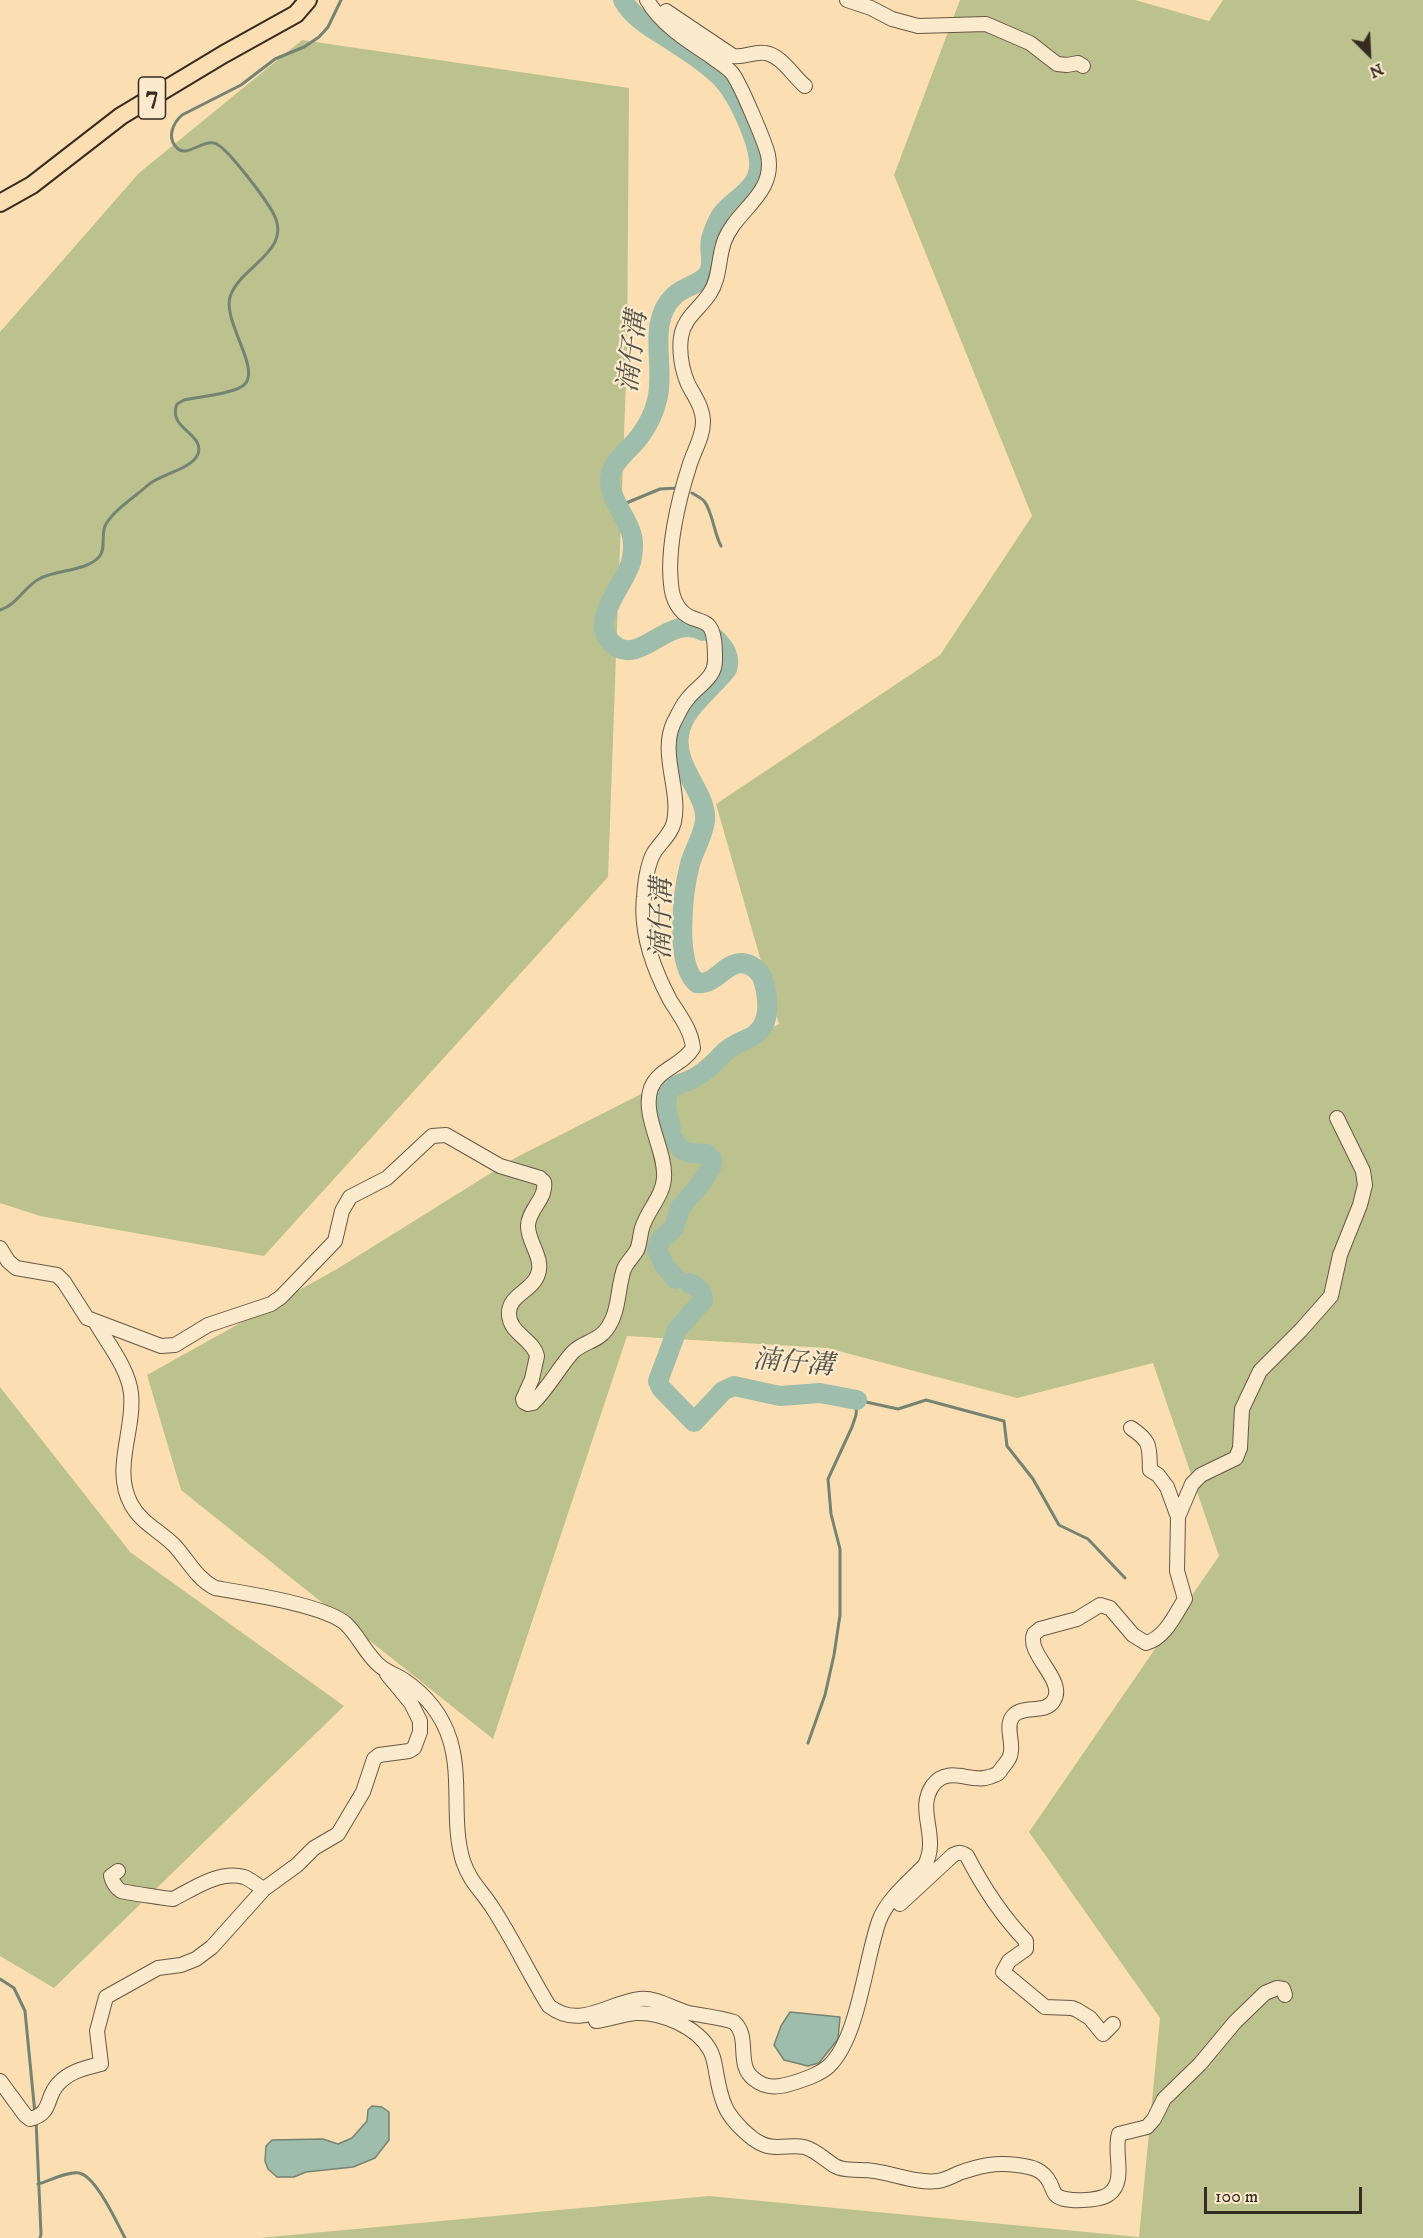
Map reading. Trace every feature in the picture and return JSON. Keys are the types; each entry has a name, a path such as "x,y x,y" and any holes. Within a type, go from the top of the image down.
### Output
{"main road":[{"name":"7","path":"0,203 32,185 121,116 296,14 308,0"}],"street":[{"path":"0,1248 8,1262 16,1268 57,1275 87,1318 168,1347 208,1326 271,1304 287,1292 335,1240 342,1211 350,1197 387,1178 432,1136 439,1134 456,1140 500,1166 540,1178 544,1182 544,1193 529,1220 528,1229 540,1268 538,1276 534,1283 513,1300 509,1308 512,1325 530,1343 537,1356 524,1402 533,1403 554,1380 574,1351 600,1336 612,1320 618,1306 623,1272 637,1250 642,1227 664,1179 661,1154 649,1108 650,1090 658,1076 681,1062 693,1048 687,1027 658,976 643,918 650,861 674,824 669,739 671,732 685,701 707,681 716,664 710,626 682,612 673,598 670,583 671,555 678,512 703,421 701,408 687,382 681,360 681,339 684,326 713,287 724,242 730,230 758,197 770,170 768,154 763,141 732,73 662,20 647,0"},
{"path":"657,0 668,14 725,52 739,57 764,52 769,54 777,58 805,86"},
{"path":"847,0 892,19 918,26 986,24 1030,42 1057,64 1078,63 1083,66"},
{"path":"1178,1517 1192,1485 1202,1475 1236,1458 1240,1448 1242,1409 1260,1371 1331,1296 1340,1255 1360,1205 1365,1185 1363,1171 1337,1118"},
{"path":"0,2081 22,2112 30,2119 39,2116 45,2111 56,2086 68,2075 81,2068 101,2064 97,2031 106,1997 158,1968 181,1965 196,1959 212,1947 264,1889 297,1865 314,1848 338,1834 363,1792 374,1759 379,1755 409,1751 418,1743 420,1732 420,1721 411,1703 371,1658 344,1622 296,1603 214,1588 205,1582 174,1545 140,1517 124,1487 123,1468 131,1412 131,1391 127,1378 96,1323"},
{"path":"571,2017 642,1999 652,2000 688,2013 734,2022 742,2032 745,2068 751,2078 763,2086 774,2087 794,2083 828,2067 843,2045 860,1996 880,1920 886,1907 925,1865 929,1857 931,1844 925,1814 931,1788 937,1780 945,1776 962,1775 983,1779 998,1774 1010,1756 1009,1724 1012,1716 1027,1709 1050,1705 1054,1700 1056,1692 1053,1681 1032,1644 1034,1634 1040,1629 1068,1623 1100,1605 1110,1608 1133,1635 1146,1643 1155,1641 1162,1635 1185,1599 1177,1571 1178,1517 1167,1488 1158,1475 1150,1470 1149,1444 1143,1436 1131,1428"},
{"path":"381,1667 426,1697 441,1716 450,1740 454,1762 458,1844 471,1882 492,1907 549,2006 558,2014 582,2021 598,2021 633,2013 649,2013 686,2028 698,2036 710,2050 729,2115 764,2145 780,2148 807,2148 835,2166 844,2169 876,2170 920,2180 938,2181 977,2167 996,2163 1016,2165 1040,2170 1046,2175 1055,2194 1060,2198 1092,2200 1110,2194 1116,2186 1119,2174 1116,2141 1119,2134 1148,2127 1164,2099 1200,2064 1235,2022 1265,1993 1277,1988 1283,1989 1285,1995"},
{"path":"860,1996 870,1980 886,1927 900,1903 958,1852 967,1856 987,1894 1026,1941 1026,1949 1009,1961 1003,1972 1045,2007 1077,2010 1090,2018 1103,2034 1113,2024"},
{"path":"118,1870 111,1876 111,1879 121,1891 165,1899 173,1899 216,1878 234,1876 244,1877 264,1889"}],"green space":[{"path":"960,0 1135,0 1209,21 1223,0 1423,0 1423,2238 259,2238 709,2196 1139,2237 1160,2018 1029,1832 1219,1556 1153,1363 1017,1398 827,1348 627,1336 493,1739 181,1490 147,1375 337,1269 515,1158 779,1024 716,804 940,655 1032,516 894,175"},
{"path":"302,40 629,88 627,353 608,877 264,1256 40,1216 0,1203 0,332 139,173"},
{"path":"0,1387 130,1552 344,1706 54,1988 0,1956"}],"shaded area":[{"path":"790,2012 840,2017 838,2039 819,2063 808,2066 784,2060 774,2045 781,2026"},
{"path":"372,2106 382,2107 389,2112 389,2140 375,2158 353,2167 306,2172 294,2177 277,2177 268,2169 265,2161 266,2146 272,2140 323,2139 338,2144 352,2138 367,2121 368,2110"}],"waterway":[{"path":"0,610 12,604 39,579 93,562 101,554 105,526 113,515 154,481 183,468 195,459 199,447 177,419 175,412 177,404 184,400 234,390 245,384 248,367 231,319 230,297 244,276 272,247 277,237 277,225 272,211 254,185 220,146 209,143 189,150 180,150 173,143 172,130 182,115 241,85 275,59 304,47 319,37 328,27 341,0"},
{"name":"湳仔溝","path":"623,0 640,19 702,61 725,82 736,98 758,151 759,170 756,178 746,192 727,208 716,226 710,243 711,266 708,274 701,281 674,296 666,307 659,332 660,373 654,410 640,436 613,467 610,480 614,498 630,530 633,548 628,570 611,601 604,622 609,640 620,649 630,650 642,647 677,629 690,627 703,631"},
{"path":"619,506 660,489 678,488"},
{"path":"692,493 707,505 721,546"},
{"name":"湳仔溝","path":"671,1129 666,1106 668,1091 673,1086 689,1081 702,1073 727,1050 758,1032 767,1013 764,983 761,976 750,965 742,963 730,966 710,981 697,983 690,974 685,961 682,927 687,876 702,832 705,811 681,759 679,735 681,726 692,708 727,669 726,652 715,638"},
{"name":"湳仔溝","path":"675,1141 681,1149 692,1153 707,1154 712,1160 711,1168 702,1182 680,1208 674,1228 661,1239 657,1249 664,1265 676,1279"},
{"name":"湳仔溝","path":"689,1283 699,1289 703,1300 677,1330 658,1381 661,1388 694,1422 723,1391 734,1386 780,1396 820,1393 857,1400"},
{"name":"湳仔溝","path":"808,1743 825,1695 840,1615 840,1549 831,1514 828,1479 852,1427 857,1400 898,1409 926,1400 1004,1421 1007,1446 1033,1479 1059,1525 1088,1539 1125,1578"},
{"path":"0,1979 14,1988 25,2011 35,2114"},
{"path":"36,2120 40,2238"},
{"path":"38,2184 70,2173 86,2176 99,2191 125,2238"}]}
